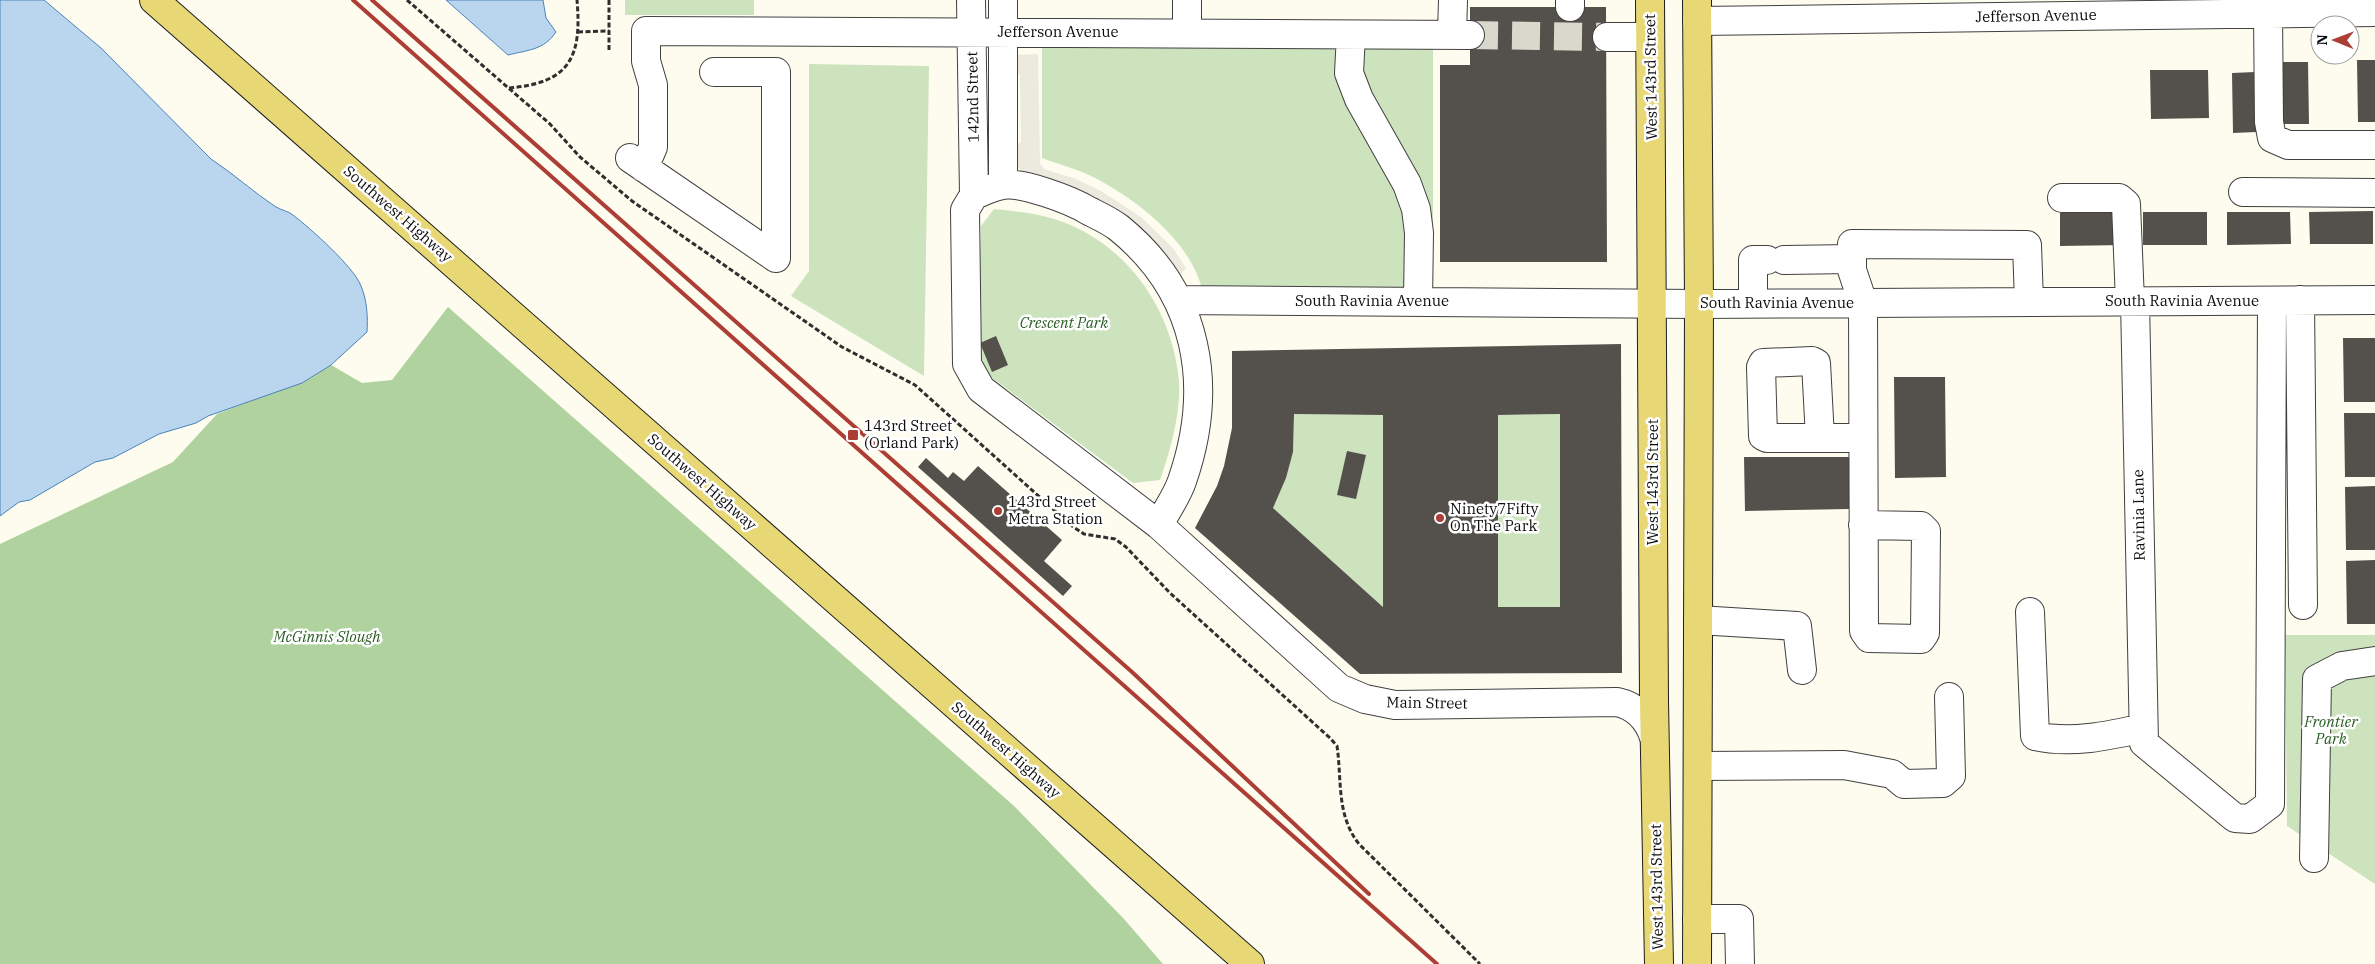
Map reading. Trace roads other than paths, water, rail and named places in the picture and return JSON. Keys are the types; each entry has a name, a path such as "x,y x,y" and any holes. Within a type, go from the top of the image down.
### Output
{"main road":[{"name":"Southwest Highway","path":"154,0 1250,964"},
{"name":"West 143rd Street","path":"1650,0 1654,737 1659,964"},
{"path":"1697,10 1699,304 1697,964"}],"street":[{"name":"142nd Street","path":"971,0 974,195"},
{"name":"142nd Street","path":"1003,0 1003,185"},
{"path":"1187,0 1187,33"},
{"name":"Jefferson Avenue","path":"714,72 776,72 776,258 637,163 653,147 653,85 646,61 646,31 1461,35 1453,0"},
{"name":"Jefferson Avenue","path":"1697,10 2129,7 2375,12"},
{"path":"2272,9 2269,122 2272,138 2288,145 2375,145"},
{"path":"1351,35 1349,73 1359,99 1407,184 1416,209 1419,233 1418,302"},
{"path":"1607,37 1650,37"},
{"path":"974,195 1003,185 1039,191 1075,202 1118,227 1152,260 1179,300 1192,334 1198,383 1196,429 1182,483 1159,525"},
{"path":"2243,192 2375,193"},
{"name":"Main Street","path":"974,195 965,210 967,364 981,389 1159,525 1339,688 1365,700 1395,705 1609,702 1625,704 1634,708 1644,717 1654,737"},
{"name":"Ravinia Lane","path":"2062,198 2120,198 2126,204 2133,301 2143,728"},
{"path":"1863,525 1863,303 1852,270 1852,244 2027,245 2028,302"},
{"path":"1753,303 1752,260 1852,259"},
{"name":"South Ravinia Avenue","path":"1179,300 1699,304 2375,300"},
{"path":"2300,300 2303,605"},
{"path":"2030,612 2035,736 2048,739 2100,738 2143,728 2144,743 2235,818 2250,819 2270,804 2272,301"},
{"path":"1820,438 1863,438"},
{"path":"1698,620 1797,626 1802,670"},
{"path":"1609,702 1623,700 1638,694 1648,680 1654,658"},
{"path":"2314,858 2317,679 2342,666 2375,661"},
{"path":"1698,766 1844,765 1892,774 1904,784 1943,784 1951,776 1949,697"},
{"path":"1697,919 1739,919 1740,964"}],"water":[{"path":"0,0 44,0 101,48 211,159 310,229 331,248 357,278 365,297 367,332 331,365 302,383 208,416 196,423 159,434 113,458 95,462 30,500 19,502 0,516"},
{"path":"446,0 543,0 546,18 556,32 541,46 508,55"}],"tunnel":[{"path":"1470,35 1607,37"}],"railway":[{"path":"353,0 1437,964"},
{"path":"372,0 1132,672 1369,894"}],"place":[{"name":"143rd Street (Orland Park)","path":"853,435"},
{"name":"143rd Street Metra Station","path":"998,511"},
{"name":"Ninety7Fifty On The Park","path":"1440,518"}],"park label":[{"name":"Crescent Park","path":"1064,323"},
{"name":"McGinnis Slough","path":"327,637"},
{"name":"Frontier Park","path":"2331,730"}]}
